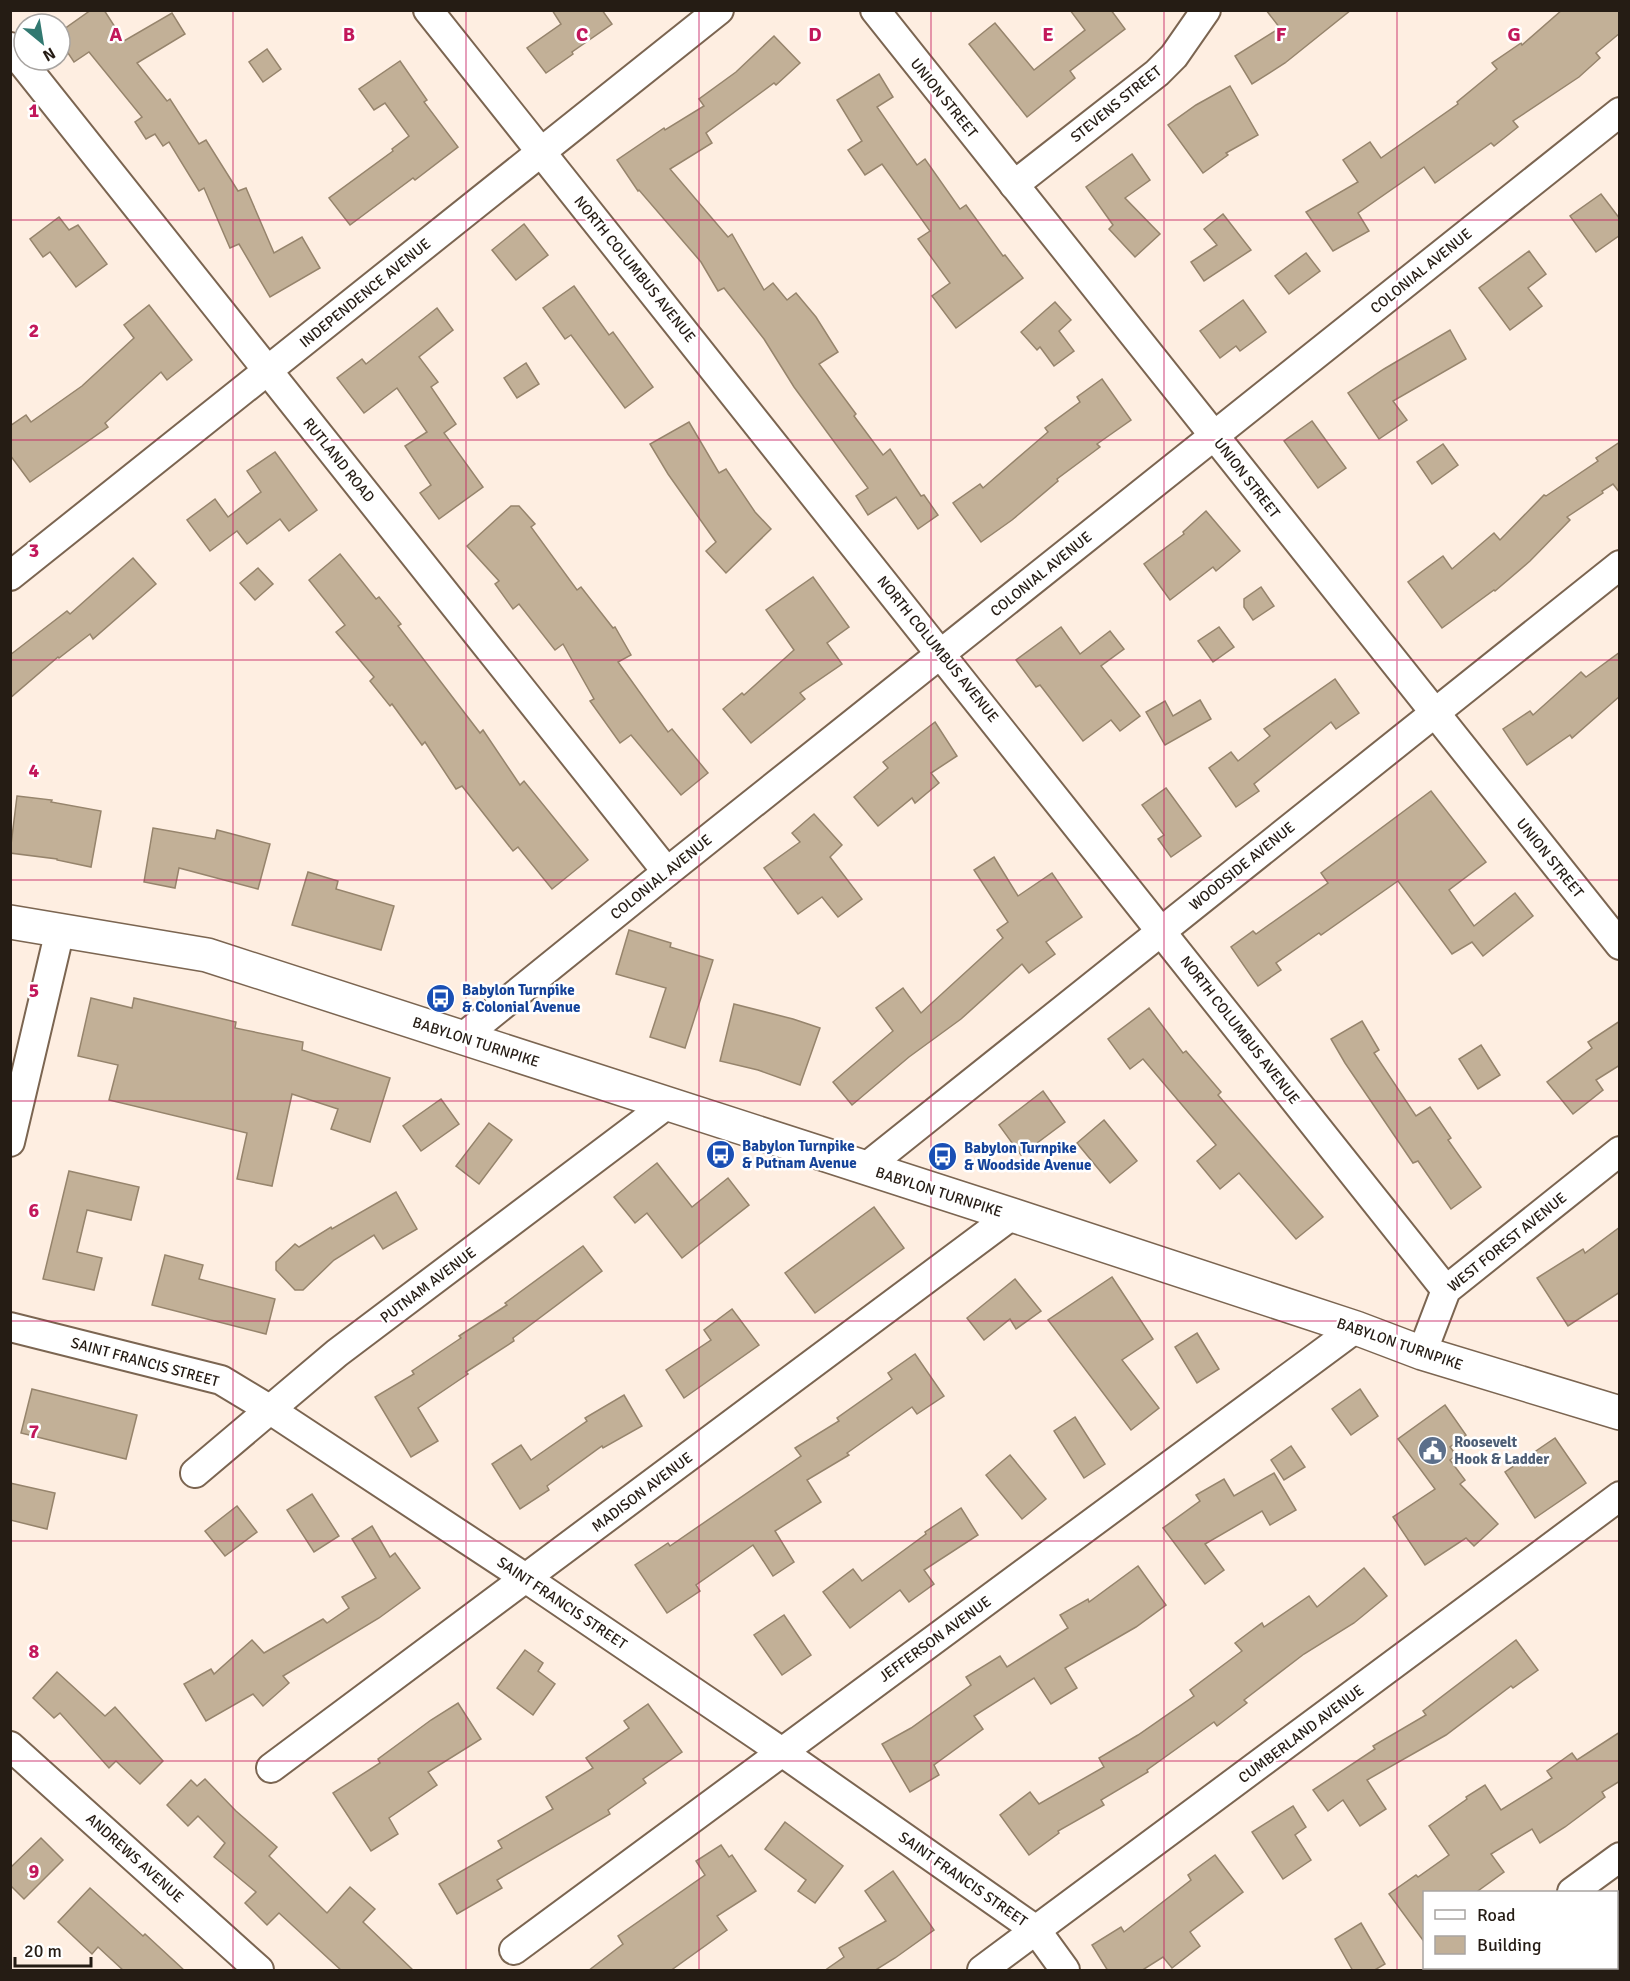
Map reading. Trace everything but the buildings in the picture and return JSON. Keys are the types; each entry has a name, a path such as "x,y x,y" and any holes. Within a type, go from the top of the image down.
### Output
{"main road":[{"name":"BABYLON TURNPIKE","path":"10,922 207,955 1012,1215 1356,1328 1422,1353 1620,1413"}],"street":[{"name":"NORTH COLUMBUS AVENUE","path":"428,10 1446,1290"},
{"name":"INDEPENDENCE AVENUE","path":"10,576 719,10"},
{"name":"UNION STREET","path":"875,10 1620,945"},
{"name":"STEVENS STREET","path":"1014,186 1157,73 1174,56 1206,10"},
{"name":"RUTLAND ROAD","path":"10,47 667,872"},
{"name":"COLONIAL AVENUE","path":"463,1037 1620,112"},
{"name":"WOODSIDE AVENUE","path":"866,1168 1620,565"},
{"path":"10,1143 60,930"},
{"name":"PUTNAM AVENUE","path":"195,1473 337,1353 666,1105"},
{"name":"WEST FOREST AVENUE","path":"1422,1353 1446,1290 1620,1151"},
{"name":"MADISON AVENUE","path":"271,1768 1012,1215"},
{"name":"SAINT FRANCIS STREET","path":"10,1328 221,1380 270,1409 527,1579 782,1752 1036,1930 1065,1971"},
{"name":"JEFFERSON AVENUE","path":"514,1950 1356,1328"},
{"name":"CUMBERLAND AVENUE","path":"982,1971 1620,1496"},
{"name":"ANDREWS AVENUE","path":"10,1746 259,1971"},
{"path":"1575,1891 1620,1857"}],"place":[{"name":"Babylon Turnpike & Colonial Avenue","path":"441,999"},
{"name":"Babylon Turnpike & Putnam Avenue","path":"721,1155"},
{"name":"Babylon Turnpike & Woodside Avenue","path":"943,1157"},
{"name":"Roosevelt Hook & Ladder","path":"1433,1451"}]}
